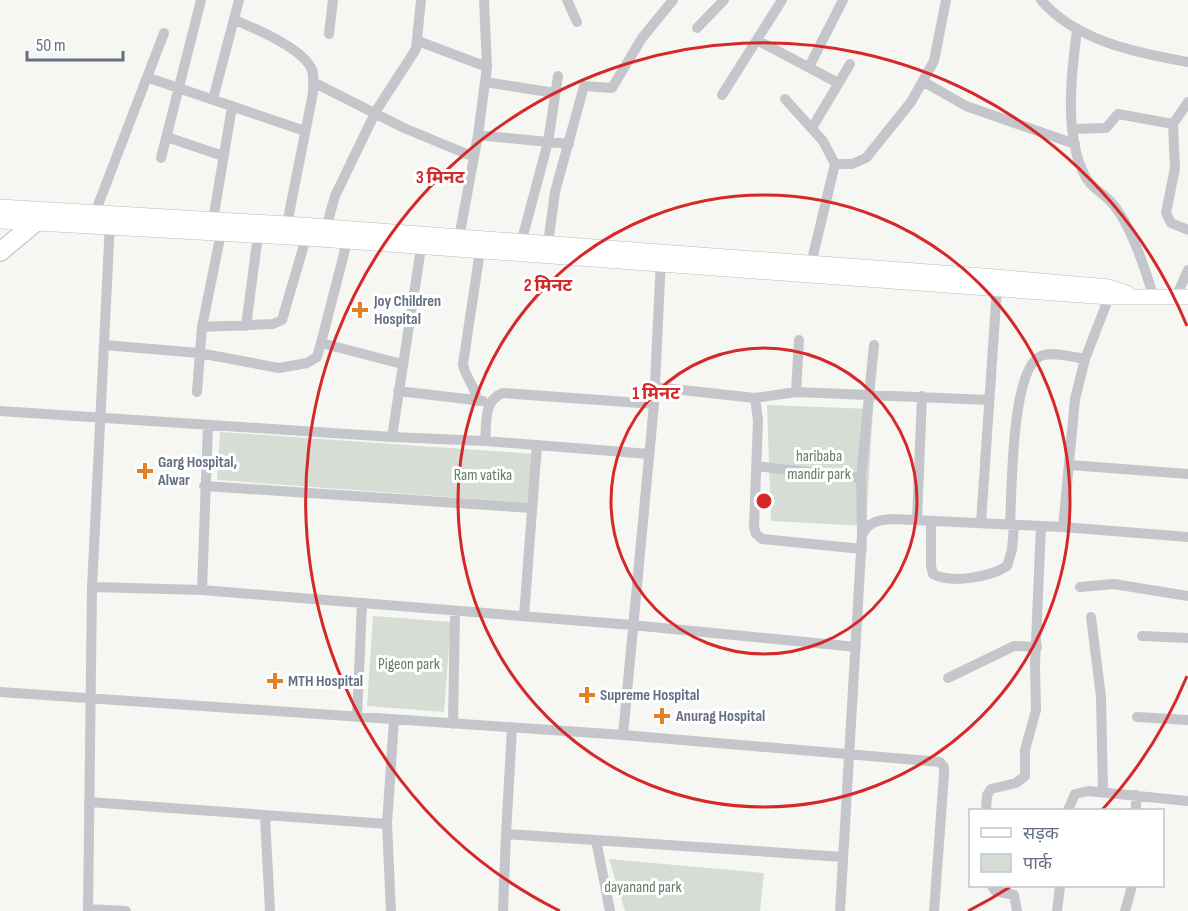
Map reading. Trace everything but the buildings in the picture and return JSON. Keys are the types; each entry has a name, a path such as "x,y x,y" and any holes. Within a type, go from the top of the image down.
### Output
{"main road":[{"path":"0,207 102,219 217,226 287,225 548,244 662,258 1109,297 1182,297"},
{"path":"0,221 102,219"},
{"path":"0,252 36,222"},
{"path":"217,226 258,235 421,248 811,264 1109,287 1132,296"}],"street":[{"path":"161,158 201,0"},
{"path":"213,99 239,0"},
{"path":"329,34 333,0"},
{"path":"326,228 335,196 376,111 411,60 418,41 421,0"},
{"path":"459,238 478,135 485,82 484,0"},
{"path":"567,0 577,22"},
{"path":"548,244 555,192 584,86 612,88 642,38 673,0"},
{"path":"697,28 724,0"},
{"path":"722,95 782,0"},
{"path":"809,67 843,0"},
{"path":"835,164 852,164 866,158 899,119 924,82 937,50 946,0"},
{"path":"1041,0 1057,17 1077,31 1153,56 1188,62"},
{"path":"235,20 258,30 300,56 311,66 313,82 287,225"},
{"path":"1077,31 1072,81 1073,129 1084,176 1111,202 1124,224 1146,270 1154,298"},
{"path":"126,911 88,910 92,587 104,345 102,219 164,33"},
{"path":"757,40 838,83"},
{"path":"418,41 486,67"},
{"path":"812,128 850,64"},
{"path":"522,243 548,142 558,76"},
{"path":"149,78 305,131"},
{"path":"313,82 376,111 404,128 474,157"},
{"path":"485,82 555,93"},
{"path":"924,82 966,106 1075,144"},
{"path":"785,99 829,150 835,164 811,264"},
{"path":"1188,102 1173,124 1175,168 1167,213 1171,223 1188,230"},
{"path":"197,392 199,353 217,226 223,156 232,107"},
{"path":"1073,129 1106,128 1118,114 1173,124"},
{"path":"478,135 569,144"},
{"path":"167,136 223,156"},
{"path":"246,326 258,235"},
{"path":"202,327 273,324 282,320 306,238"},
{"path":"104,345 199,353 279,368 307,363 317,357 347,242"},
{"path":"392,437 421,248"},
{"path":"477,401 474,385 464,370 463,364 480,251"},
{"path":"623,735 654,404 662,258"},
{"path":"1182,297 1188,270"},
{"path":"981,523 997,288"},
{"path":"1063,527 1070,465 1071,420 1085,359 1109,297"},
{"path":"796,392 799,340"},
{"path":"321,343 402,364"},
{"path":"840,911 862,549 861,478 874,345"},
{"path":"931,522 933,574 948,578 986,574 1007,566 1012,550 1017,413 1030,367 1037,357 1045,355 1085,359"},
{"path":"654,387 754,398 796,392 868,393 989,400"},
{"path":"398,391 489,402"},
{"path":"485,441 489,402 494,396 503,393 654,404"},
{"path":"917,520 922,396"},
{"path":"754,398 758,420 754,527 756,534 762,539 862,549"},
{"path":"0,411 485,441 649,454"},
{"path":"202,590 208,425"},
{"path":"524,616 537,445"},
{"path":"1070,465 1188,474"},
{"path":"756,466 861,478"},
{"path":"204,486 532,508"},
{"path":"862,535 866,526 874,521 917,520 1063,527 1188,537"},
{"path":"986,809 987,795 991,789 1016,783 1025,776 1026,750 1036,710 1041,526"},
{"path":"1080,587 1114,584 1188,596"},
{"path":"92,587 202,590 632,625 856,647"},
{"path":"357,717 362,604"},
{"path":"453,724 455,612"},
{"path":"1091,617 1101,697 1103,791"},
{"path":"1142,636 1188,638"},
{"path":"948,678 1006,648 1022,645 1036,647"},
{"path":"0,692 623,735 940,762 944,767 934,911"},
{"path":"1137,717 1188,720"},
{"path":"391,911 387,824 394,720"},
{"path":"503,911 512,728"},
{"path":"1068,809 1075,794 1088,790 1188,801"},
{"path":"1136,795 1136,809"},
{"path":"89,802 265,817 387,824"},
{"path":"265,817 270,911"},
{"path":"506,834 843,857"},
{"path":"596,840 610,911"},
{"path":"993,887 995,891 1014,895 1017,911"},
{"path":"1057,911 1060,887"},
{"path":"1125,911 1131,887"}],"green space":[{"name":"haribaba mandir park","path":"767,405 873,409 866,526 771,521"},
{"name":"Ram vatika","path":"220,432 536,454 531,503 217,480"},
{"name":"Pigeon park","path":"373,616 451,622 444,712 367,706"},
{"name":"dayanand park","path":"609,859 764,873 760,911 625,911"}],"place":[{"name":"Joy Children Hospital","path":"360,310"},
{"name":"Garg Hospital, Alwar","path":"145,471"},
{"name":"MTH Hospital","path":"275,681"},
{"name":"Supreme Hospital","path":"587,695"},
{"name":"Anurag Hospital","path":"662,716"}]}
